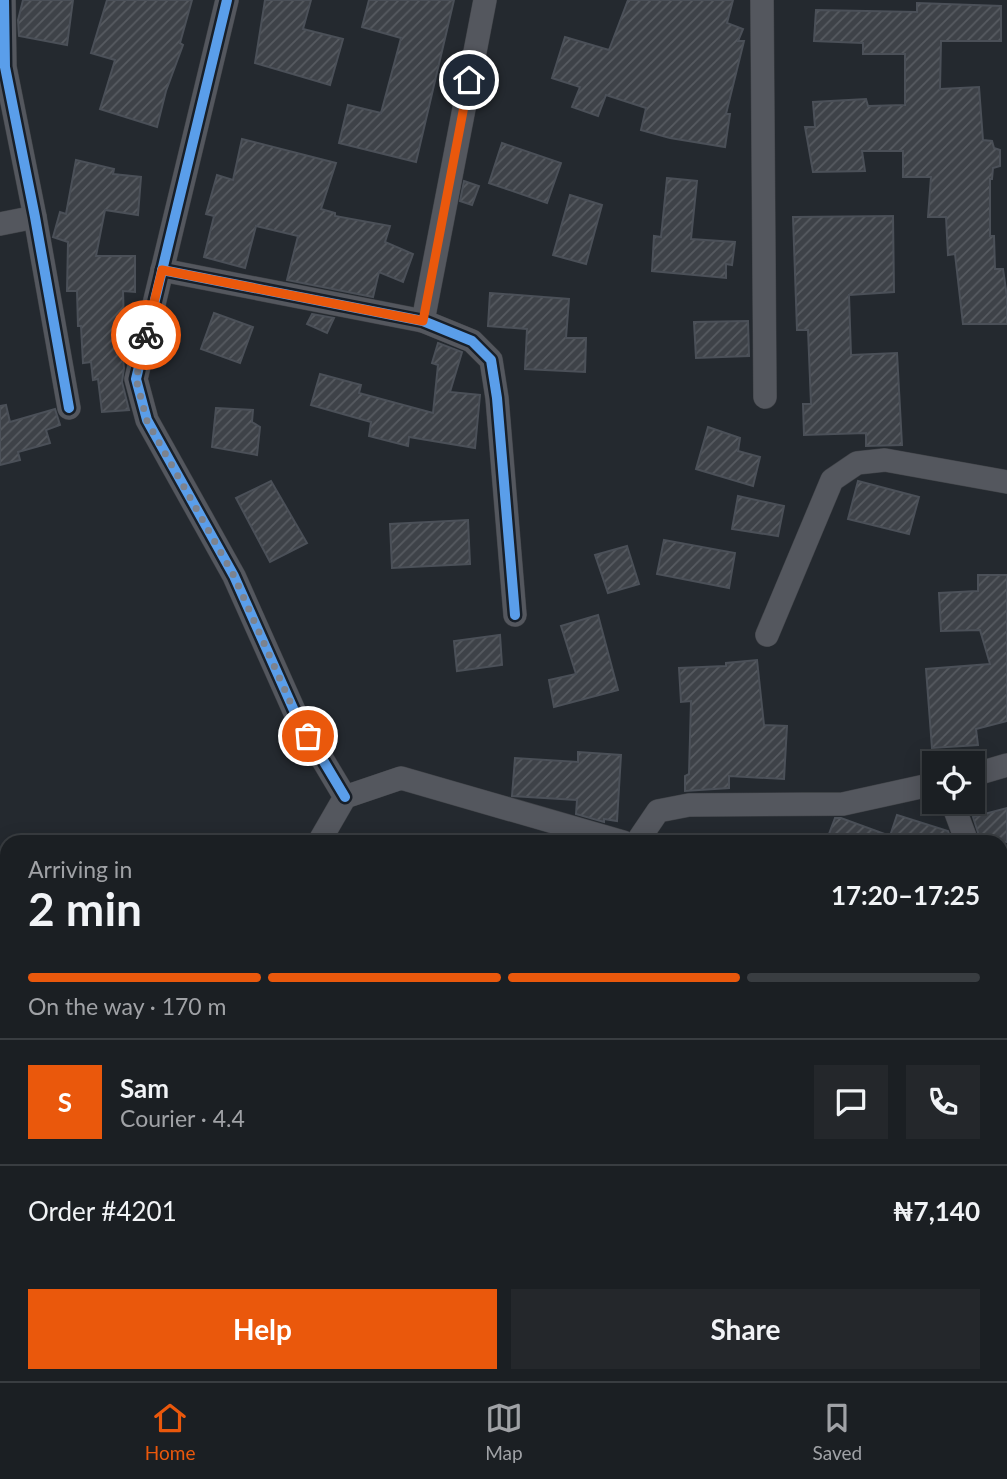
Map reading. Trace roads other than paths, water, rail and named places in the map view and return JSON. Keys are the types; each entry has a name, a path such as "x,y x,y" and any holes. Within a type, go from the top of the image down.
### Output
{"street":[{"path":"4,0 5,67 69,408"},
{"path":"228,0 136,379 147,421 234,576 296,715 345,797"},
{"path":"423,321 485,0"},
{"path":"762,0 765,397"},
{"path":"0,224 35,217"},
{"path":"162,270 423,321 472,341 491,360 497,398 515,615"},
{"path":"767,635 832,480 857,463 885,460 1007,482"},
{"path":"985,771 1007,765"},
{"path":"323,835 345,797 401,778 600,835"},
{"path":"642,835 658,811 690,805 843,804 922,787"},
{"path":"956,814 964,835"}]}
